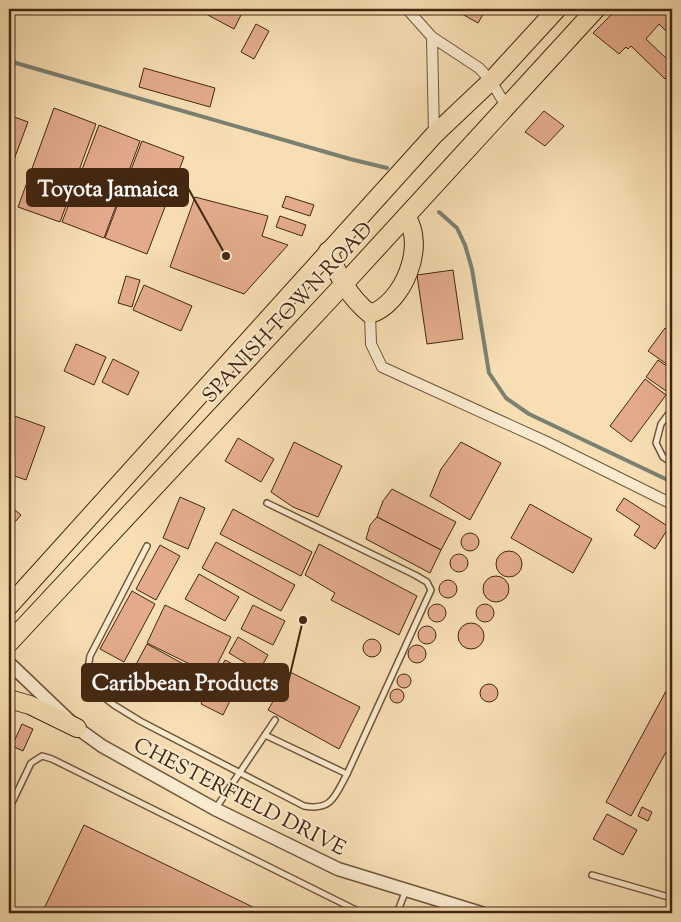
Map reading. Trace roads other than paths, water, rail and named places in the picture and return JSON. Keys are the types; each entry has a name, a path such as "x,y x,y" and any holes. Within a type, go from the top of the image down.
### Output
{"highway":[{"name":"SPANISH TOWN ROAD","path":"9,606 434,135 491,81 558,9"},
{"name":"SPANISH TOWN ROAD","path":"9,644 406,217 596,9"},
{"path":"328,251 343,285 355,302 370,314 381,311 400,292 411,264 414,237 412,225 406,217"},
{"path":"9,698 30,705 77,728"}],"street":[{"path":"407,9 432,37 479,68 491,81 506,106"},
{"path":"432,37 434,135"},
{"path":"370,314 371,344 382,367 547,442 672,504"},
{"name":"CHESTERFIELD DRIVE","path":"9,663 77,728 112,754 215,809 338,869 481,913"}],"lane":[{"path":"672,409 661,424 656,443 663,457 672,463"},
{"path":"147,546 90,656 88,668 92,688 114,706 140,721 240,771 304,806 324,807 334,798 347,774 431,590 428,582 415,575 267,502"},
{"path":"215,809 275,720"},
{"path":"265,735 347,774"},
{"path":"9,809 31,763 42,756 362,913"},
{"path":"592,875 672,898"},
{"path":"397,913 406,890"}],"waterway":[{"path":"9,61 387,168"},
{"path":"439,212 457,228 465,245 472,269 489,373 506,398 529,414 672,482"}],"place":[{"name":"Toyota Jamaica","path":"226,256"},
{"name":"Caribbean Products","path":"303,620"}]}
